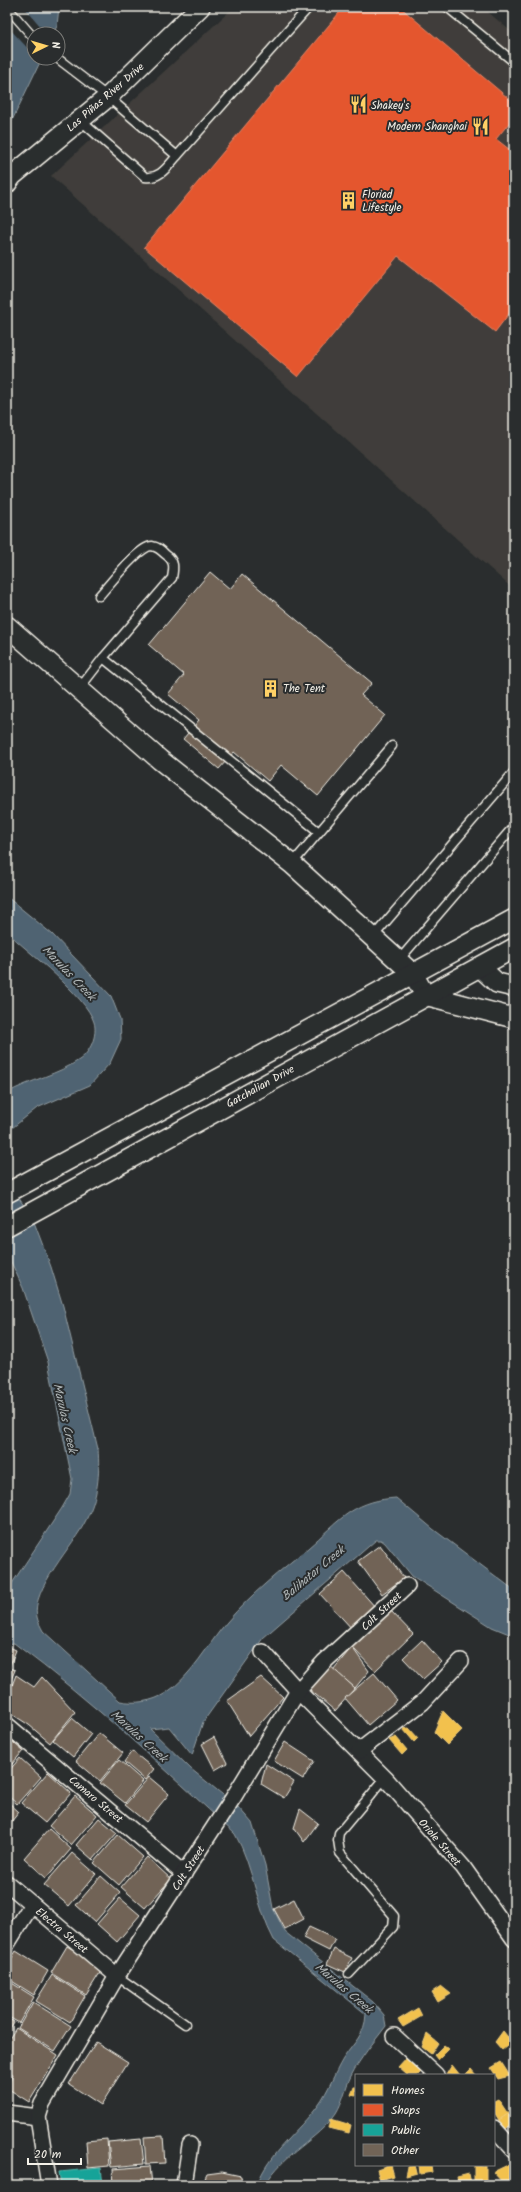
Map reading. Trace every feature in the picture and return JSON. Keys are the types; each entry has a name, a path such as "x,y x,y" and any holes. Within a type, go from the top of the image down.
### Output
{"street":[{"name":"Las Piñas River Drive","path":"7,183 12,176 108,97 200,7"},
{"path":"7,626 160,760 292,864 414,974 425,995 514,1018"},
{"path":"12,1190 514,919"},
{"name":"Gatchalian Drive","path":"7,1226 425,995 514,948"},
{"path":"480,967 497,982 514,986"},
{"name":"Colt Street","path":"38,2116 42,2104 117,1976 233,1798 298,1691 324,1662 407,1586"},
{"name":"Oriole Street","path":"263,1652 298,1691 385,1778 463,1867 514,1939"},
{"path":"359,1751 423,1702 461,1661"},
{"name":"Camaro Street","path":"7,1725 184,1874"},
{"name":"Electra Street","path":"7,1883 117,1976"},
{"path":"7,1944 32,1904"},
{"path":"394,2036 435,2074"},
{"path":"7,2113 38,2116 49,2185"},
{"path":"495,2129 514,2150"},
{"path":"184,2185 190,2145"}],"lane":[{"path":"7,7 26,29"},
{"path":"80,120 145,177 155,177 161,173 177,156 309,7"},
{"path":"447,7 514,62"},
{"path":"66,65 108,97 177,156"},
{"path":"79,688 172,578 174,566 172,559 159,548 151,546 141,550 99,596"},
{"path":"103,658 319,832"},
{"path":"292,864 392,746"},
{"path":"373,937 514,772"},
{"path":"399,960 514,826"},
{"path":"349,1974 393,1927 395,1922 394,1916 340,1853 338,1840 339,1833 385,1778"},
{"path":"117,1976 186,2024"}],"shaded area":[{"name":"Floriad Lifestyle","path":"234,7 482,7 514,34 514,590 51,176"}],"water":[{"path":"7,7 59,7 57,26 26,26 26,66 38,66 7,131"},
{"name":"Marulas Creek","path":"7,897 52,934 111,996 120,1019 121,1039 110,1063 90,1085 37,1108 7,1132 7,1093 63,1069 83,1057 90,1048 94,1038 95,1027 89,1011 68,987 7,932"},
{"path":"7,1179 34,1222 51,1267 63,1306 98,1449 99,1467 96,1494 93,1503 86,1520 55,1567 40,1594 37,1606 37,1617 43,1631 120,1701 137,1702 149,1700 161,1696 175,1686 199,1660 227,1622 256,1592 344,1516 361,1506 372,1502 396,1498 433,1529 514,1590 514,1636 492,1627 412,1576 385,1543 381,1540 376,1540 263,1638 203,1722 192,1755 169,1727 150,1729 191,1769 238,1807 252,1823 265,1865 273,1908 285,1932 373,2002 384,2015 386,2026 367,2050 355,2069 336,2113 320,2131 281,2164 265,2185 257,2185 262,2173 276,2152 310,2115 322,2099 343,2059 364,2028 366,2014 274,1940 263,1914 247,1860 235,1834 155,1760 72,1688 14,1643 7,1644 7,1591 62,1508 70,1494 72,1479 48,1362 23,1288 7,1253"}],"pier":[{"path":"7,7 24,7 40,26 26,26 26,46 7,26"}],"building: Homes":[{"path":"443,1711 462,1730 447,1745 434,1732"},
{"path":"409,1728 418,1738 414,1742 403,1729"},
{"path":"396,1737 407,1750 402,1755 389,1740"},
{"path":"441,1986 451,1994 438,2002 432,1992"},
{"path":"418,2008 422,2016 403,2027 398,2020"},
{"path":"503,2031 512,2042 502,2050 495,2042"},
{"path":"427,2034 438,2043 431,2054 422,2047"},
{"path":"444,2045 449,2049 438,2060 434,2055"},
{"path":"408,2056 424,2069 419,2074 406,2074 398,2067"},
{"path":"501,2062 510,2076 498,2079 491,2068"},
{"path":"452,2065 459,2074 447,2074"},
{"path":"471,2069 475,2074 466,2074"},
{"path":"354,2087 355,2087 355,2096 351,2095"},
{"path":"498,2099 508,2114 499,2120 495,2114 495,2100"},
{"path":"508,2114 514,2122 506,2129 499,2120"},
{"path":"331,2119 351,2125 349,2133 329,2128"},
{"path":"514,2162 514,2181 505,2185 493,2172"},
{"path":"391,2166 394,2176 380,2180 377,2170"},
{"path":"415,2166 417,2173 406,2176 408,2167"},
{"path":"419,2166 431,2166 432,2172 420,2174"},
{"path":"474,2166 486,2166 486,2185 474,2185"},
{"path":"469,2174 471,2183 459,2185 457,2177"}],"building: Shops":[{"name":"Floriad Lifestyle","path":"344,7 400,7 514,103 514,117 496,139 514,153 514,307 495,332 398,256 298,377 144,247"}],"building: Public":[{"path":"101,2168 103,2185 61,2185 59,2172"}],"building: Other":[{"name":"The Tent","path":"210,572 230,589 242,574 372,683 361,695 385,715 318,796 281,765 268,781 234,752 219,769 183,739 199,720 168,694 184,675 149,645"},
{"path":"380,1545 404,1578 382,1594 358,1561"},
{"path":"344,1572 376,1608 353,1630 320,1594"},
{"path":"390,1610 413,1634 375,1671 352,1647"},
{"path":"422,1640 442,1662 423,1679 403,1658"},
{"path":"7,1646 16,1650 9,1668 15,1670 7,1690"},
{"path":"352,1647 369,1671 355,1688 333,1670"},
{"path":"329,1665 355,1688 335,1711 309,1689"},
{"path":"374,1673 397,1700 368,1725 345,1698"},
{"path":"16,1675 34,1687 42,1677 75,1712 50,1743 29,1725 7,1711 7,1698"},
{"path":"261,1677 283,1697 249,1736 227,1701"},
{"path":"72,1718 91,1734 73,1757 53,1740"},
{"path":"99,1733 123,1753 100,1781 76,1761"},
{"path":"7,1737 23,1751 7,1770"},
{"path":"214,1737 227,1763 215,1770 202,1744"},
{"path":"285,1742 314,1761 303,1779 274,1761"},
{"path":"132,1751 154,1769 145,1780 124,1762"},
{"path":"20,1758 41,1777 17,1804 7,1795 7,1773"},
{"path":"119,1760 143,1781 125,1803 100,1783"},
{"path":"266,1764 294,1782 284,1798 261,1784"},
{"path":"48,1772 71,1793 45,1823 21,1803"},
{"path":"149,1777 169,1794 146,1822 125,1805"},
{"path":"75,1796 97,1815 71,1845 49,1826"},
{"path":"7,1801 19,1812 7,1827"},
{"path":"300,1809 318,1823 304,1842 294,1828"},
{"path":"99,1818 117,1833 93,1860 76,1845"},
{"path":"49,1829 71,1849 46,1878 24,1858"},
{"path":"118,1835 143,1857 119,1885 94,1863"},
{"path":"72,1853 96,1874 69,1906 44,1885"},
{"path":"147,1857 171,1879 145,1908 121,1887"},
{"path":"101,1876 120,1893 95,1922 76,1905"},
{"path":"120,1898 140,1915 117,1942 97,1924"},
{"path":"294,1899 304,1919 285,1929 274,1909"},
{"path":"309,1927 335,1939 329,1951 303,1938"},
{"path":"67,1946 103,1968 86,1995 51,1973"},
{"path":"334,1949 352,1958 345,1972 327,1964"},
{"path":"16,1951 48,1971 34,1995 7,1978 7,1966"},
{"path":"52,1975 85,1996 70,2022 36,2001"},
{"path":"7,1980 34,1997 19,2023 7,2016"},
{"path":"33,2002 71,2026 55,2051 18,2028"},
{"path":"7,2018 14,2022 7,2033"},
{"path":"16,2028 58,2055 29,2102 7,2088 13,2074 7,2070 7,2042"},
{"path":"96,2042 128,2062 101,2105 69,2084"},
{"path":"163,2136 165,2163 146,2164 144,2137"},
{"path":"107,2139 109,2166 88,2168 86,2141"},
{"path":"141,2139 144,2164 111,2167 108,2142"},
{"path":"150,2166 152,2185 114,2185 113,2169"},
{"path":"222,2172 241,2176 242,2185 202,2185 207,2174"}],"place":[{"name":"Shakey's","path":"358,105"},
{"name":"Modern Shanghai","path":"480,126"},
{"name":"Floriad Lifestyle","path":"349,200"},
{"name":"The Tent","path":"270,688"}],"water label":[{"name":"Balihatar Creek","path":"313,1573"}]}
